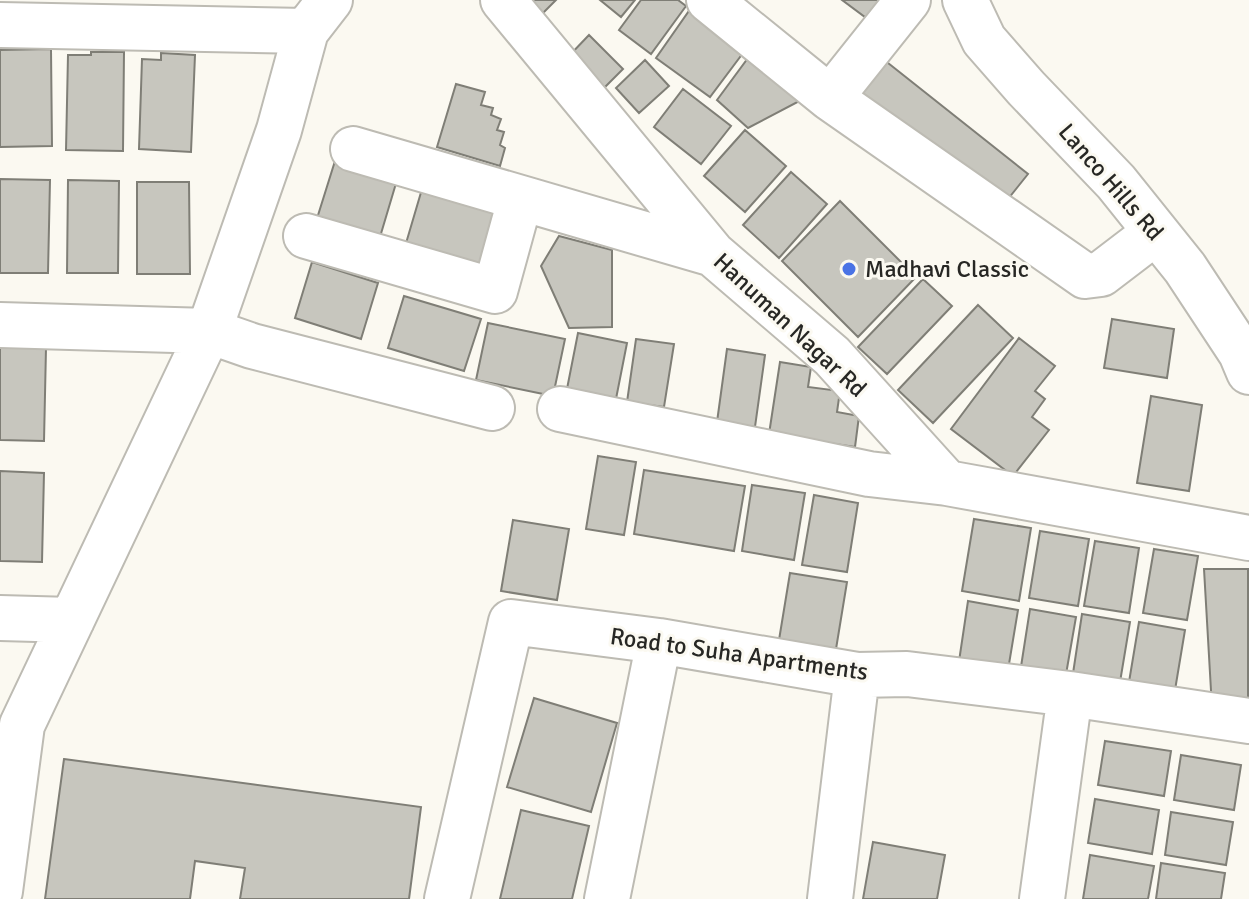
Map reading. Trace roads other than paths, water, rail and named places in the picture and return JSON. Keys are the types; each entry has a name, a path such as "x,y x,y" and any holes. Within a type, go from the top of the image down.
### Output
{"street":[{"name":"Hanuman Nagar Rd","path":"503,0 713,254 832,356 947,483"},
{"path":"709,0 830,98 1085,276 1101,274 1156,232"},
{"path":"830,98 908,0"},
{"name":"Lanco Hills Rd","path":"965,0 984,40 1116,182 1185,268 1241,353 1249,372"},
{"path":"0,25 318,16 209,331 22,725 0,891"},
{"path":"353,149 713,254"},
{"path":"306,236 495,291 520,200"},
{"path":"0,325 209,331 252,346 492,408"},
{"path":"560,409 869,474 947,483 1249,538"},
{"path":"0,618 72,620"},
{"name":"Road to Suha Apartments","path":"447,899 511,622 659,641 857,675 907,674 1249,721"},
{"path":"607,899 659,641"},
{"path":"830,899 857,675"},
{"path":"1042,899 1070,694"}],"place":[{"name":"Madhavi Classic","path":"849,269"}]}
